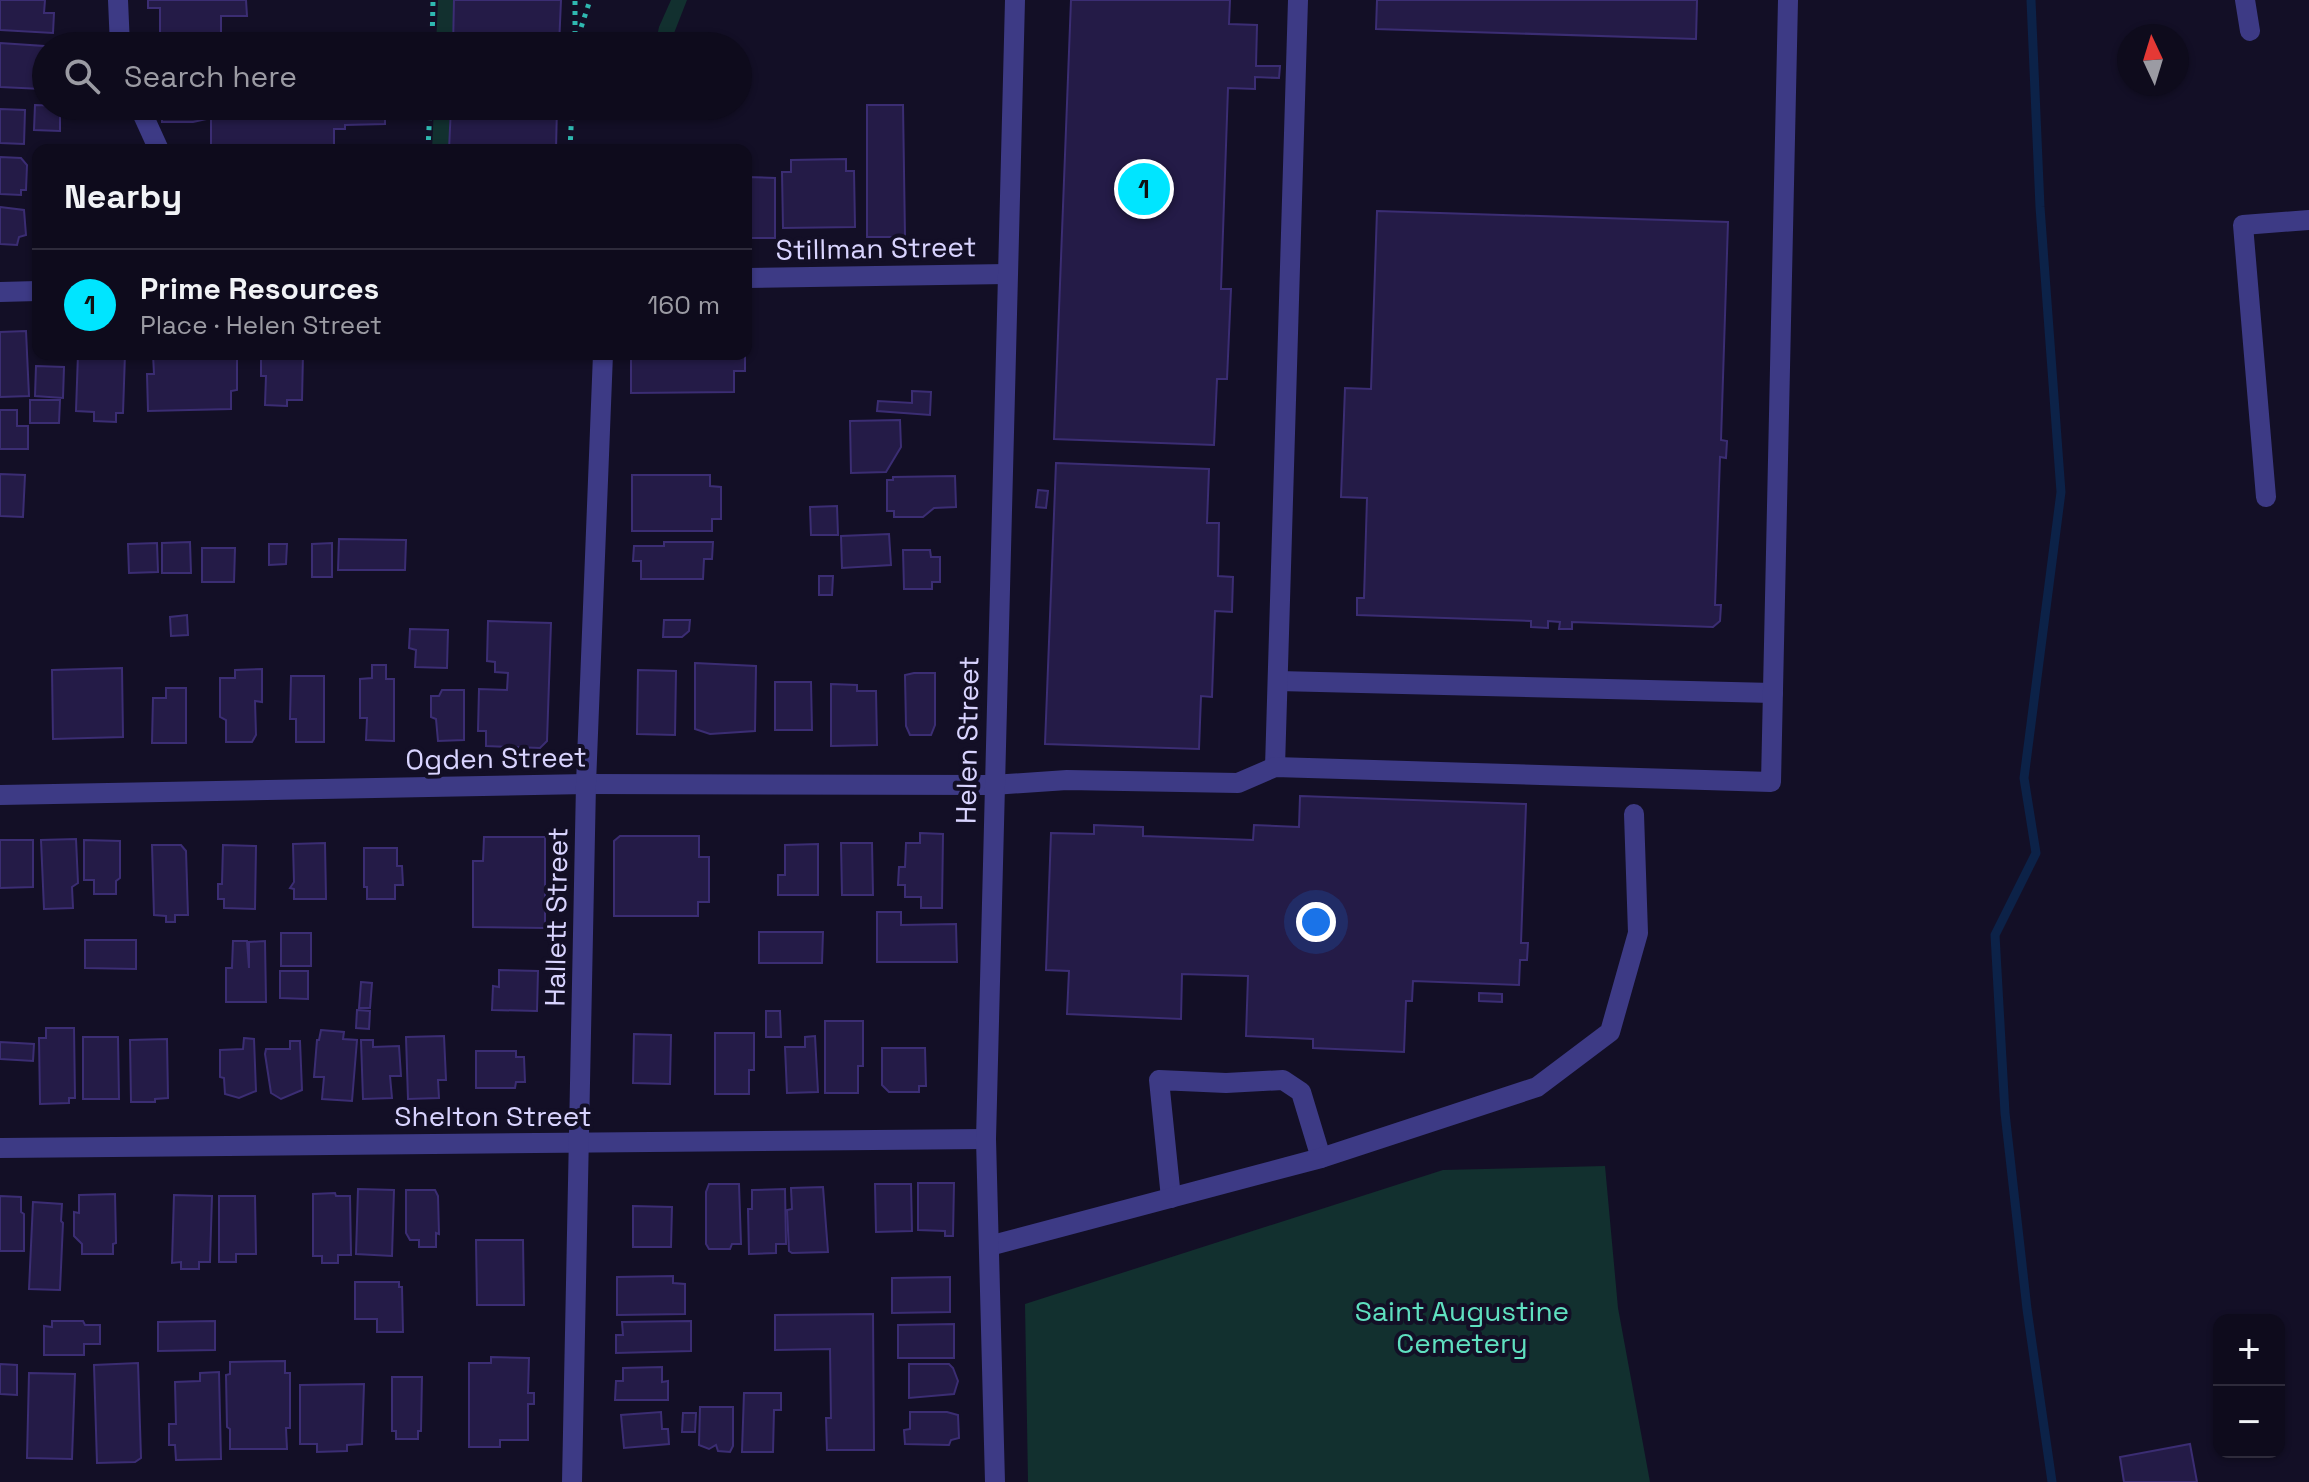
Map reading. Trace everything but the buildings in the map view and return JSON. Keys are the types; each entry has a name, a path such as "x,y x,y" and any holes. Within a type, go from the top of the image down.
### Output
{"street":[{"path":"118,0 119,32"},
{"name":"Helen Street","path":"995,1482 986,1139 1015,0"},
{"path":"1298,0 1275,767 1771,782 1788,0"},
{"path":"2245,0 2250,31"},
{"path":"145,120 156,144"},
{"path":"2266,497 2243,225 2309,220"},
{"name":"Stillman Street","path":"752,278 1007,274"},
{"path":"0,292 32,291"},
{"name":"Hallett Street","path":"572,1482 586,784 603,360"},
{"path":"1278,681 1773,693"},
{"name":"Ogden Street","path":"0,795 586,784 993,785 1067,780 1238,783 1275,767"},
{"path":"989,1246 1321,1158 1537,1087 1610,1032 1638,933 1634,814"},
{"path":"1171,1198 1159,1080 1226,1083 1283,1080 1301,1092 1321,1158"},
{"name":"Shelton Street","path":"0,1148 986,1139"}],"path":[{"path":"432,32 433,0"},
{"path":"579,32 590,0"},
{"path":"575,1 575,32"},
{"path":"428,144 429,120"},
{"path":"570,144 571,120"}],"green space":[{"path":"438,0 454,0 453,32 437,32"},
{"path":"671,0 687,0 674,32 658,32"},
{"path":"433,120 450,120 449,144 432,144"},
{"name":"Saint Augustine Cemetery","path":"1605,1166 1618,1308 1650,1482 1028,1482 1025,1304 1443,1170"}],"waterway":[{"path":"2031,0 2040,207 2061,492 2024,778 2036,853 1995,935 2005,1113 2027,1309 2052,1482"}],"place":[{"name":"Prime Resources","path":"1144,189"}]}
